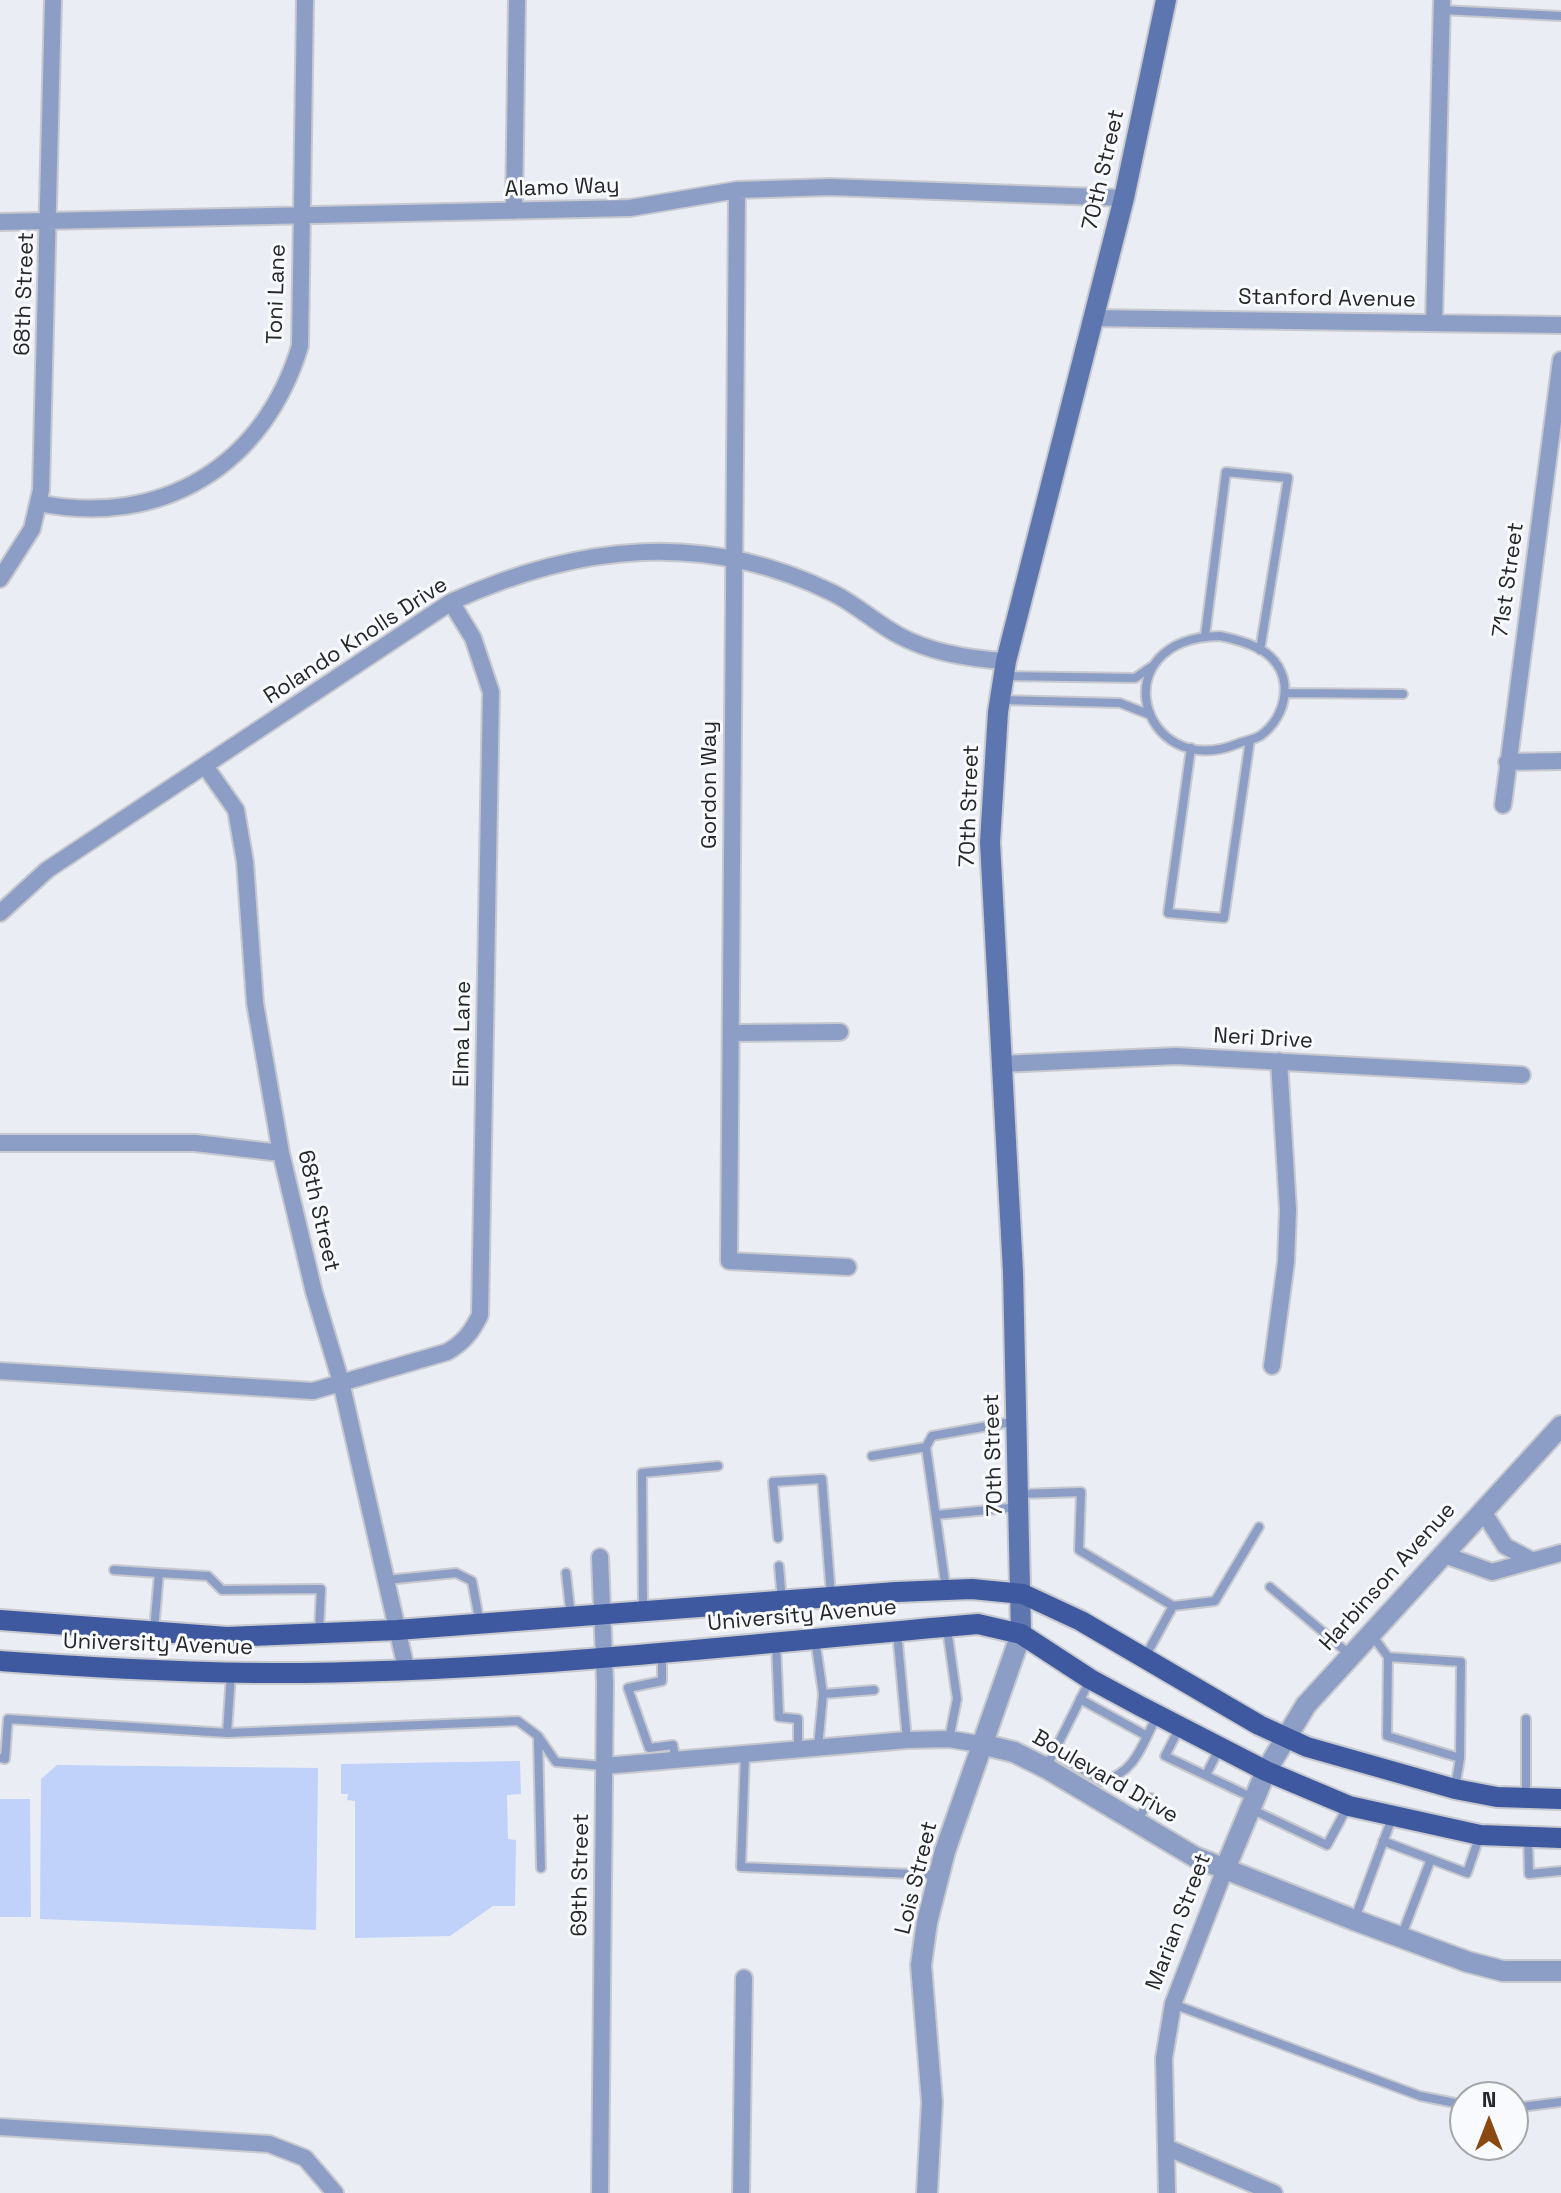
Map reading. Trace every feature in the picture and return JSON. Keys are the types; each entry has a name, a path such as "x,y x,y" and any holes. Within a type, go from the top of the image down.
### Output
{"main road":[{"name":"70th Street","path":"1021,1634 1023,1594 1017,1420 990,842 1000,700 1005,668 1124,198 1166,0"},
{"name":"University Avenue","path":"0,1620 227,1637 397,1630 946,1590 1023,1594 1081,1621 1283,1738 1455,1789 1561,1799"},
{"name":"University Avenue","path":"0,1661 231,1673 406,1668 662,1653 978,1624 1021,1634 1090,1679 1266,1771 1349,1806 1480,1835 1561,1838"}],"street":[{"name":"68th Street","path":"0,579 32,529 38,503 50,221 53,0"},
{"name":"Toni Lane","path":"38,503 98,509 157,500 220,467 256,434 283,392 300,346 305,0"},
{"path":"514,211 517,0"},
{"path":"1434,323 1442,5"},
{"name":"Alamo Way","path":"0,222 630,208 737,190 830,187 1124,198"},
{"name":"Gordon Way","path":"737,190 731,556 729,1261 848,1267"},
{"name":"Stanford Avenue","path":"1092,318 1561,325"},
{"name":"71st Street","path":"1503,805 1561,360"},
{"name":"Rolando Knolls Drive","path":"0,913 47,870 451,602 520,575 601,556 662,552 731,556 829,591 899,636 920,645 1005,668"},
{"name":"Elma Lane","path":"0,1371 313,1391 447,1352 464,1341 480,1315 491,692 473,638 451,602"},
{"path":"1507,762 1561,761"},
{"name":"68th Street","path":"205,766 236,810 245,862 255,1003 281,1153 314,1292 341,1382 406,1668"},
{"path":"731,1033 840,1032"},
{"name":"Neri Drive","path":"1002,1064 1176,1056 1522,1075"},
{"path":"1272,1366 1286,1262 1288,1210 1279,1061"},
{"path":"0,1143 195,1143 281,1153"},
{"name":"Harbinson Avenue","path":"1266,1771 1283,1738 1349,1654 1561,1426"},
{"path":"1482,1510 1505,1546 1533,1561"},
{"path":"1442,1554 1492,1572 1561,1553"},
{"name":"69th Street","path":"600,1557 605,1655 600,2193"},
{"name":"Lois Street","path":"927,2193 932,2102 921,1965 939,1875 1021,1634"},
{"name":"Boulevard Drive","path":"604,1766 907,1740 949,1739 985,1745 1049,1760 1136,1824 1225,1869 1354,1920 1503,1971 1561,1971"},
{"name":"Marian Street","path":"1167,2193 1164,2058 1173,2004 1266,1771"},
{"path":"741,2193 744,1978"},
{"path":"0,2127 269,2144 305,2158 322,2174 335,2193"},
{"path":"1168,2148 1274,2193"}],"lane":[{"path":"1442,5 1561,16"},
{"path":"1205,636 1226,472 1288,478 1260,650"},
{"path":"1005,668 1135,678 1169,648 1205,636 1232,638 1260,650 1279,667 1286,693 1272,725 1250,740 1213,750 1191,748 1162,734 1148,714 1145,690 1152,666"},
{"path":"1286,693 1403,694"},
{"path":"1000,700 1120,703 1148,714"},
{"path":"1191,748 1168,913 1224,918 1250,740"},
{"path":"946,1590 926,1447 932,1436 1017,1420"},
{"path":"872,1456 926,1447"},
{"path":"643,1612 642,1473 718,1466"},
{"path":"778,1538 773,1482 822,1479 831,1597"},
{"path":"936,1515 1081,1492 1079,1550 1173,1606 1215,1601 1259,1527"},
{"path":"779,1566 782,1601"},
{"path":"114,1570 208,1576 222,1590 321,1589 319,1633"},
{"path":"154,1631 159,1573"},
{"path":"386,1580 456,1573 472,1581 480,1624"},
{"path":"566,1573 571,1618"},
{"path":"1270,1587 1349,1654"},
{"path":"1145,1658 1173,1606"},
{"path":"947,1627 957,1699 949,1739"},
{"path":"897,1631 907,1740"},
{"path":"1369,1631 1388,1657 1387,1736 1460,1758"},
{"path":"814,1638 823,1694 818,1747"},
{"path":"776,1641 779,1717 798,1719 798,1750"},
{"path":"662,1653 662,1681 628,1688 649,1748 673,1745 676,1762"},
{"path":"1388,1657 1461,1662 1460,1758 1455,1789"},
{"path":"227,1733 231,1673"},
{"path":"1090,1679 1049,1760 1102,1781 1129,1770 1158,1714"},
{"path":"892,1689 903,1688"},
{"path":"823,1694 874,1690"},
{"path":"1080,1699 1147,1736"},
{"path":"0,1758 5,1759 4,1719 227,1733 518,1721 538,1736 556,1762 604,1766"},
{"path":"1526,1719 1526,1798"},
{"path":"1181,1726 1165,1756 1206,1775 1327,1845 1349,1806"},
{"path":"538,1736 541,1868"},
{"path":"1206,1775 1220,1747"},
{"path":"745,1755 741,1867 939,1875"},
{"path":"1136,1824 1151,1798"},
{"path":"1354,1920 1392,1817"},
{"path":"1383,1841 1467,1873 1480,1835"},
{"path":"1528,1837 1529,1874 1561,1871"},
{"path":"1401,1938 1431,1859"},
{"path":"1173,2004 1420,2096 1449,2102"},
{"path":"1529,2106 1561,2102"}],"shaded area":[{"path":"520,1761 521,1794 507,1795 508,1839 516,1840 515,1906 493,1906 450,1936 355,1938 355,1801 347,1800 348,1794 341,1794 341,1764"},
{"path":"57,1765 318,1768 316,1930 40,1919 41,1779"},
{"path":"0,1799 30,1799 31,1917 0,1917"}]}
